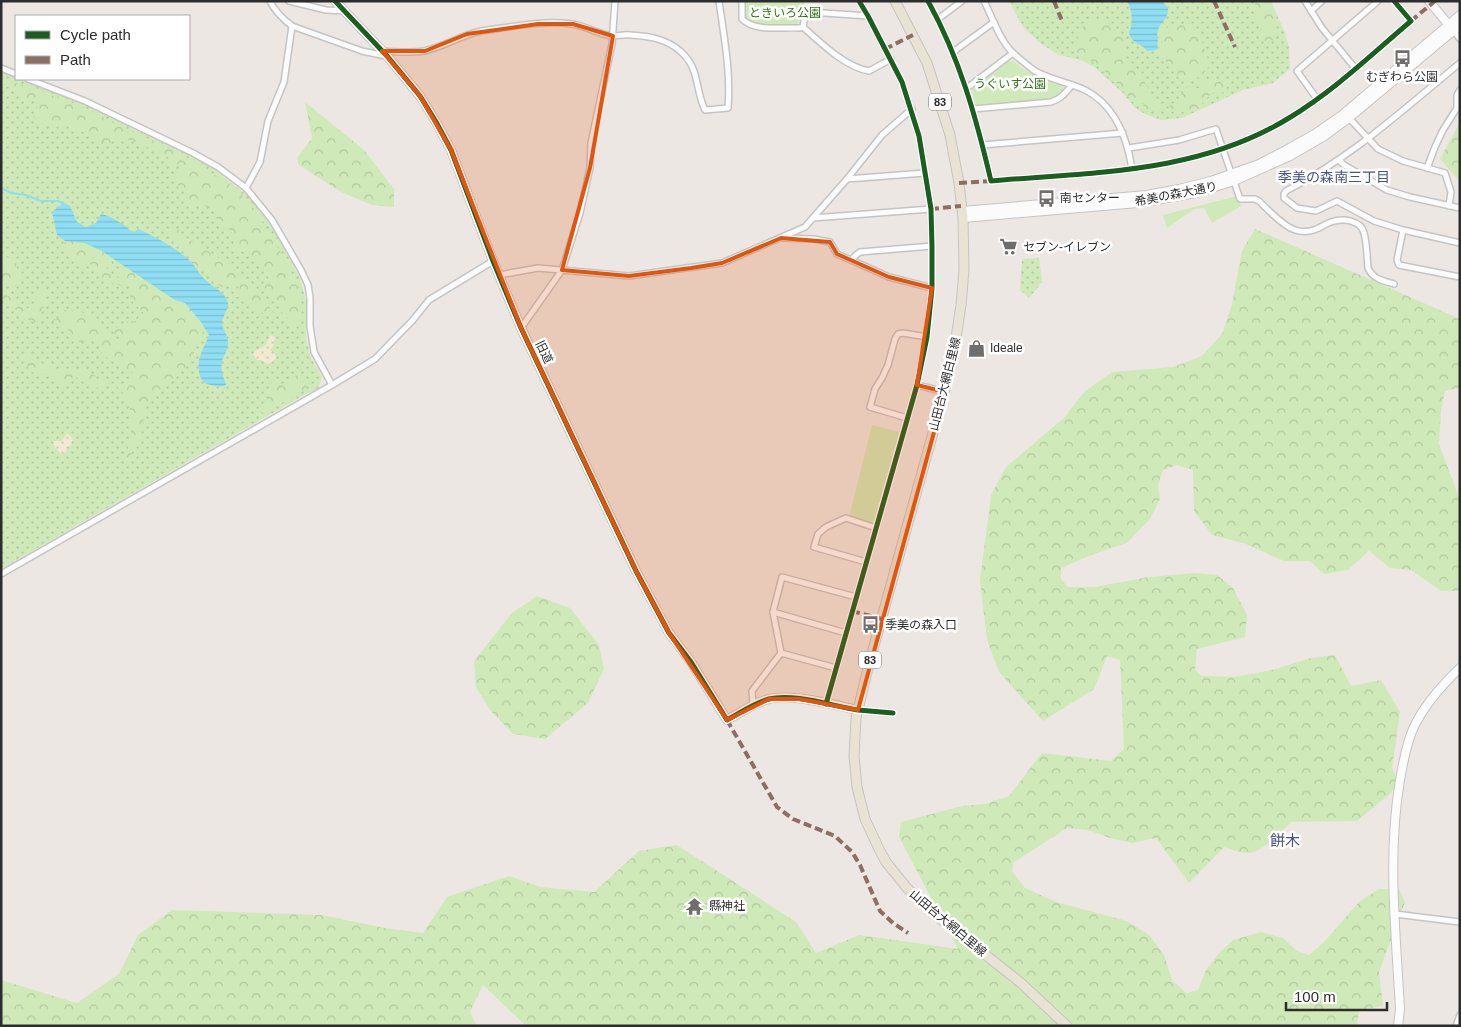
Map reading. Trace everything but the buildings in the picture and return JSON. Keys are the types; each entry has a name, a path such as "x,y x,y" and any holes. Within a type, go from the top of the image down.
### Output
{"main road":[{"name":"山田台大網白里線","path":"895,1 927,63 950,135 962,214 964,262 961,305 952,364 869,664 856,718 854,756 857,787 865,819 879,850 907,888 920,901 1021,983 1067,1026"}],"street":[{"path":"270,1 283,20 292,26 362,51 384,53 425,51 467,34 538,24 573,24 613,36 630,34 652,37 674,46 686,56 695,72 701,102 705,110 728,108 730,89 719,1"},
{"path":"289,1 326,10 345,12"},
{"name":"旧道","path":"336,1 384,53 420,96 451,150 493,261 521,328 636,571 669,633 691,662 727,720 753,706"},
{"path":"521,328 562,270 580,213 590,168 591,143 612,44 615,1"},
{"path":"742,1 742,19 746,24 757,27 803,27 846,62 859,69 869,71 890,59"},
{"path":"826,704 917,385 927,337 932,288 931,209 919,136 902,82 859,1"},
{"path":"928,1 953,52 967,88 990,181 1132,169 1180,161 1223,149 1246,140 1273,127 1336,86 1411,20 1394,1"},
{"path":"938,19 962,1"},
{"path":"984,1 1002,39 1013,53 1036,71 1086,90 1098,99 1115,117 1129,148 1132,169"},
{"path":"1305,1 1331,40 1355,68"},
{"path":"1310,11 1322,1"},
{"path":"1317,99 1297,71 1378,1"},
{"path":"1429,1 1460,38"},
{"path":"803,27 805,15 810,12 868,16"},
{"path":"1451,28 1460,16"},
{"path":"953,52 994,22"},
{"path":"1451,28 1460,25"},
{"path":"246,188 260,162 268,121 284,82 292,26"},
{"name":"希美の森大通り","path":"1233,178 1316,133 1342,115 1451,28"},
{"name":"希美の森大通り","path":"962,214 1094,203 1180,190 1233,178 1290,156 1323,137 1349,118 1451,28"},
{"path":"967,88 1013,53"},
{"path":"1460,63 1368,139 1339,160 1286,191 1284,194 1284,198 1298,208 1316,211 1337,201 1374,221 1403,230 1460,243"},
{"path":"1,68 15,74"},
{"path":"31,80 85,101 193,153 218,167 246,188 272,220 301,270 308,286 310,326 314,352 332,385"},
{"path":"973,110 1051,102 1058,100 1072,85"},
{"path":"1427,168 1443,130 1458,108 1457,95 1460,90"},
{"path":"499,275 538,268 629,276 722,263 805,227 882,135 912,109"},
{"path":"1349,118 1378,149 1403,161 1444,173 1451,192 1449,206"},
{"path":"1129,148 1179,140 1216,129 1240,199 1255,199 1259,201 1287,226 1295,230 1313,230 1332,222 1343,220 1361,226 1364,233 1370,273 1376,278 1394,284"},
{"path":"982,145 1123,133"},
{"path":"1339,160 1344,165 1387,190 1460,208"},
{"path":"847,179 925,173"},
{"path":"813,218 931,209"},
{"path":"799,230 797,234 799,239"},
{"path":"1403,230 1396,260 1399,265 1460,277"},
{"path":"781,238 830,242 837,254 890,276 932,288"},
{"path":"851,260 860,252 932,246"},
{"path":"1,574 375,359 413,320 429,300 493,261"},
{"path":"907,418 870,407 875,389 888,365 898,334 903,333 927,337"},
{"path":"917,385 945,392"},
{"path":"866,562 814,547 818,534 826,527 846,518 876,528"},
{"path":"782,653 773,612 782,577 856,597"},
{"path":"773,612 846,633"},
{"path":"782,653 752,691 753,706 770,699 783,698 799,699 858,710 893,713"},
{"path":"782,653 836,668"},
{"path":"1398,1026 1400,1009 1393,880 1398,794 1405,754 1413,729 1432,697 1460,668"},
{"path":"1395,914 1460,922"},
{"path":"1456,1026 1460,1015"}],"highlighted area":[{"path":"538,24 573,24 613,36 590,168 562,270 629,276 691,268 722,263 781,238 830,242 837,254 889,277 932,288 917,385 945,392 858,710 799,699 769,699 727,720 669,633 636,571 521,328 451,150 420,96 382,51 425,51 467,34"}],"green space":[{"name":"ときいろ公園","path":"745,1 804,1 804,4 801,18 795,26 754,24 745,19"},
{"path":"1009,1 1271,1 1289,47 1290,69 1273,83 1243,90 1182,118 1161,120 1135,108 1122,92 1094,67 1081,60 1059,55 1040,43 1023,27"},
{"path":"1254,1 1268,1 1276,15 1277,33 1271,43 1267,43 1260,35 1260,27 1256,18 1258,12"},
{"path":"1097,18 1105,18 1115,31 1124,38 1126,57 1148,87 1149,98 1156,97 1163,107 1157,112 1144,109 1143,103 1136,106 1122,88 1105,72 1094,63 1078,55 1071,48 1077,46 1077,40 1082,27"},
{"path":"1187,23 1195,26 1210,65 1202,75 1186,84 1166,62 1166,55 1161,54 1160,45 1163,41 1161,29"},
{"name":"うぐいす公園","path":"1009,61 1015,62 1025,70 1062,86 1062,92 1052,99 974,105 972,90"},
{"path":"1,71 15,77 15,80 23,80 83,104 187,153 208,165 247,195 269,221 300,278 306,301 306,338 311,358 322,377 318,389 304,395 1,569"},
{"path":"1,77 81,106 127,130 160,143 195,162 238,190 255,210 286,261 300,292 301,327 290,324 282,313 282,304 264,287 268,283 268,276 250,254 233,249 234,236 230,230 222,226 216,211 203,205 189,205 184,189 175,183 180,164 165,166 169,158 121,137 108,144 97,141 92,133 82,132 68,125 39,123 33,116 41,99 26,100 20,92 1,84"},
{"path":"1211,78 1216,82 1226,82 1229,85 1223,93 1217,90 1210,95 1199,107 1187,112 1166,112 1171,104 1182,101 1181,95 1188,86 1201,89 1201,82"},
{"path":"305,102 364,150 394,189 394,207 372,205 341,192 298,164 297,158 312,138"},
{"path":"1460,122 1460,182 1440,159"},
{"path":"1237,196 1241,206 1212,223 1204,208 1194,209 1167,228 1163,215"},
{"path":"1255,229 1460,319 1460,388 1445,391 1441,410 1439,444 1460,500 1460,591 1441,591 1411,570 1390,568 1369,551 1348,570 1324,574 1310,561 1284,561 1246,544 1212,535 1194,511 1193,470 1177,465 1163,470 1158,485 1160,499 1150,519 1127,543 1091,555 1061,568 1061,579 1068,587 1095,587 1149,577 1194,573 1217,575 1233,588 1247,615 1245,637 1197,649 1195,670 1202,676 1235,677 1272,670 1311,658 1335,655 1351,686 1381,680 1400,712 1392,768 1398,782 1391,793 1357,821 1291,822 1259,850 1247,853 1224,847 1189,883 1156,838 1132,843 1088,830 1067,828 1013,863 1012,871 1025,888 1056,902 1127,921 1149,935 1164,955 1172,980 1186,993 1198,990 1206,970 1220,952 1233,940 1261,932 1283,938 1297,951 1309,955 1324,942 1360,901 1379,889 1399,889 1405,902 1379,972 1383,1006 1359,1010 1357,1026 526,1026 483,985 470,1012 477,1026 1,1026 1,980 77,1003 119,974 138,935 172,910 322,915 385,928 423,933 447,897 509,876 540,887 594,892 639,851 677,845 796,922 816,953 859,935 958,949 899,837 901,822 962,806 985,804 1009,796 1042,753 1111,761 1124,749 1120,660 1107,656 1094,689 1043,721 999,672 987,640 980,581 991,495 1006,467 1064,418 1084,392 1112,372 1173,367 1202,356 1222,334 1232,304 1242,251"},
{"path":"167,230 179,230 181,234 219,258 262,295 275,316 255,311 250,307 251,301 234,296 239,285 222,287 213,282 214,276 206,269 195,273 189,255 173,241"},
{"path":"72,238 105,248 113,267 104,268 106,273 121,279 121,269 127,259 181,294 204,321 202,335 185,368 147,403 139,440 125,465 123,456 129,450 127,444 133,437 128,402 116,385 127,381 133,369 119,365 108,358 101,352 105,347 94,338 81,343 73,338 71,332 63,326 51,321 60,317 60,311 82,312 95,320 110,337 121,340 125,337 113,335 115,329 126,321 132,323 144,314 134,305 128,292 133,289 129,284 125,287 106,281 90,264 77,264 73,256 64,252 61,245"},
{"path":"1,255 16,261 17,272 22,280 14,287 9,280 4,286 18,303 35,312 34,304 39,290 45,286 49,290 38,324 27,319 1,297"},
{"path":"1039,258 1042,282 1029,298 1020,290 1022,259"},
{"path":"29,352 43,364 57,370 62,366 70,372 72,368 82,370 106,384 98,388 86,381 80,380 74,375 64,386 48,375 30,372 25,360"},
{"path":"298,374 301,381 307,384 305,390 264,413 260,412 272,389 272,379 283,385"},
{"path":"872,425 899,432 875,520 872,523 849,517"},
{"path":"537,596 570,608 599,645 604,669 588,703 545,739 513,734 490,710 476,687 474,661 512,613"}],"sand":[{"path":"270,335 275,337 270,350 276,357 273,362 268,364 257,360 253,354 266,345"},
{"path":"66,434 69,434 73,439 65,453 61,454 52,441 62,441"}],"water":[{"path":"1126,1 1162,1 1168,8 1167,16 1158,30 1156,50 1147,51 1131,37 1129,33 1132,21 1131,12"},
{"path":"63,203 70,206 77,222 86,227 96,223 101,214 123,224 129,230 135,232 138,229 160,240 188,259 203,278 223,294 228,304 222,322 228,341 222,365 222,374 226,385 221,387 209,385 201,378 199,359 209,335 185,303 175,300 100,250 84,243 65,241 57,235 52,212"}],"waterway":[{"path":"1,188 11,193 26,195 41,201 58,201 63,203"}],"marked path":[{"path":"1054,1 1062,21"},
{"path":"1214,1 1235,47"},
{"path":"1411,21 1435,1"},
{"path":"885,49 913,35"},
{"path":"959,183 991,181"},
{"path":"931,209 961,206"},
{"path":"852,611 882,619"},
{"path":"727,720 777,807 793,819 835,836 852,852 860,865 880,911 908,933"}],"cycle path":[{"path":"335,1 387,56 420,96 436,122 451,150 493,261 521,328 636,571 669,633 691,662 727,720 758,703 779,698 801,699 858,710 893,713"},
{"path":"826,704 917,385 927,337 932,288 931,209 919,136 902,82 859,1"},
{"path":"928,1 949,45 966,89 991,181 1106,172 1144,167 1182,160 1218,150 1254,136 1289,118 1322,96 1411,21 1394,1"}],"place":[{"name":"むぎわら公園","path":"1402,58"},
{"name":"南センター","path":"1046,198"},
{"name":"セブン-イレブン","path":"1009,247"},
{"name":"Ideale","path":"976,348"},
{"name":"季美の森入口","path":"871,625"},
{"name":"縣神社","path":"695,906"}],"district":[{"name":"季美の森南三丁目","path":"1334,177"},
{"name":"餅木","path":"1285,840"}]}
